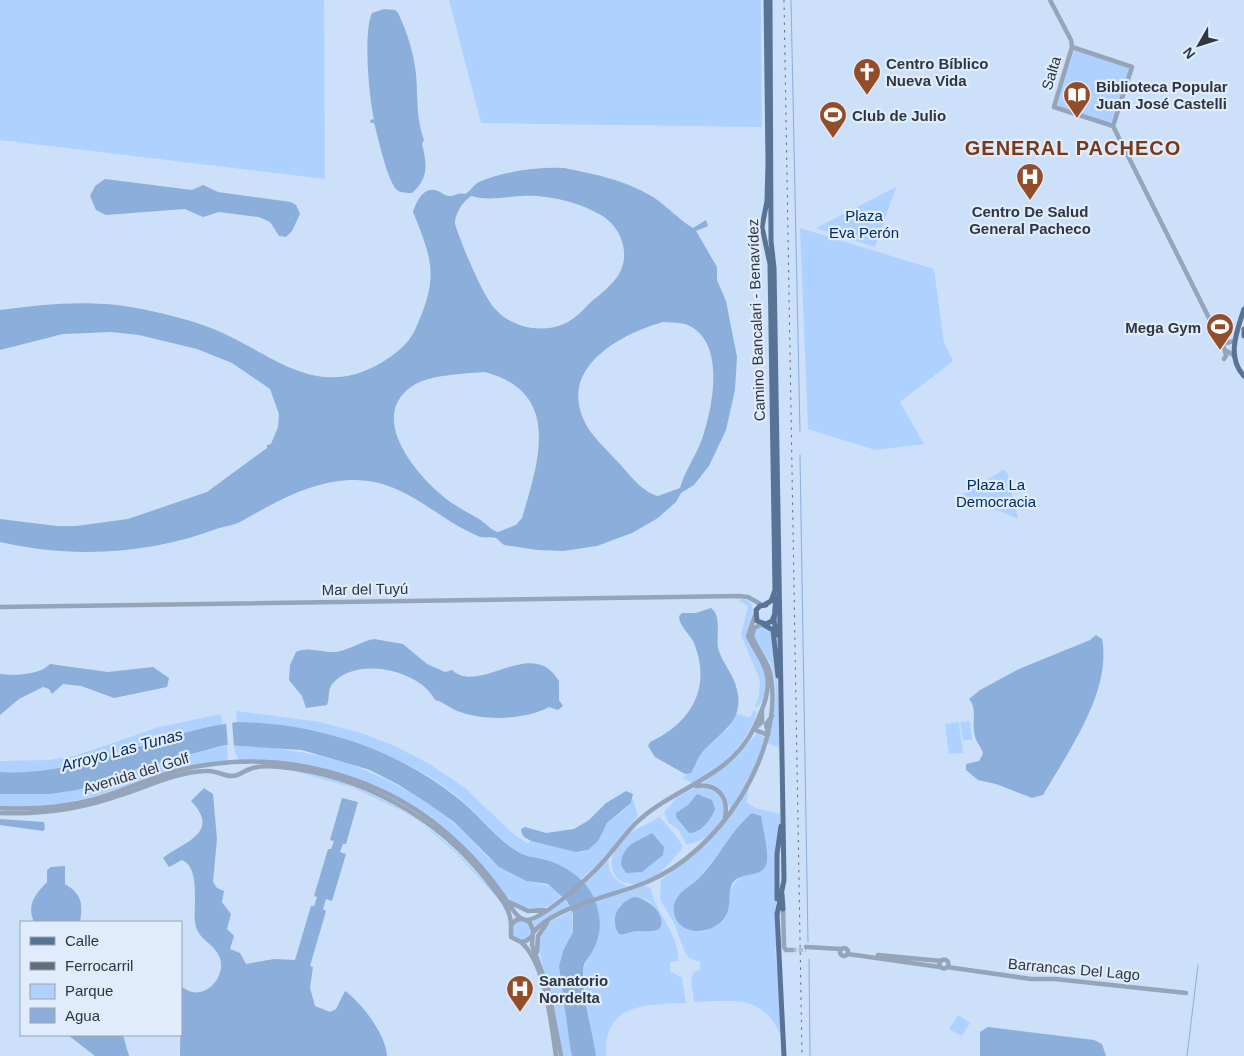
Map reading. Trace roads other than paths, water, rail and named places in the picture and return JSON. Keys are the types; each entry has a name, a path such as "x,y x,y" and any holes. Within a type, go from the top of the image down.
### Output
{"main road":[{"name":"Camino Bancalari - Benavídez","path":"763,605 771,601 775,590 770,264 763,231 767,201 768,163 766,0"},
{"name":"Camino Bancalari - Benavídez","path":"770,0 772,228 784,880 777,915"},
{"path":"764,218 769,217 772,220"},
{"path":"763,231 772,228"},
{"path":"1244,309 1235,339 1234,356 1237,368 1244,376"},
{"path":"1235,339 1241,334 1244,336 1244,329"},
{"name":"Camino Bancalari - Benavídez","path":"779,581 774,615 781,686"},
{"path":"763,605 771,608 774,615 772,621 763,624 757,621 755,614 763,605"},
{"name":"Camino Bancalari - Benavídez","path":"763,624 772,628 774,632 782,714"},
{"name":"Camino Bancalari - Benavídez","path":"783,798 777,862 777,915 784,1056"},
{"path":"777,862 783,908"}],"street":[{"path":"1049,0 1072,47 1132,67 1113,126 1225,350 1224,359"},
{"name":"Salta","path":"1072,47 1054,107 1113,126"},
{"path":"1113,126 1117,130 1222,338 1226,343 1235,339"},
{"path":"1225,350 1234,356"},
{"path":"730,597 748,597 763,605"},
{"path":"556,1056 542,986 532,954 521,942 511,937 511,924 516,920 534,918 548,909 587,877 648,812 694,786 728,761 742,747 753,729 763,706 768,686 767,675 748,636 755,614 748,599 730,597"},
{"name":"Mar del Tuyú","path":"0,607 730,597"},
{"path":"521,942 526,941 550,918 645,883 670,870 702,846 725,820 750,779 768,735 773,712 770,669 752,636 754,628 763,624"},
{"path":"763,706 770,701 773,704"},
{"path":"763,706 767,711 773,712"},
{"path":"753,729 768,735"},
{"name":"Avenida del Golf","path":"0,808 34,808 73,804 104,796 179,770 231,762 272,762 308,767 348,777 374,788 428,818 467,851 524,919"},
{"name":"Avenida del Golf","path":"0,813 34,813 74,808 105,801 169,778 198,771 214,771 235,776 250,768 266,766 322,774 354,784 392,801 440,833 465,856 490,885 508,909 511,924"},
{"path":"694,786 709,785 722,793 726,801 725,820"},
{"path":"784,880 784,934 787,946 793,949"},
{"path":"507,900 528,910 548,909"},
{"path":"538,959 538,936 550,918"},
{"path":"524,919 532,925 532,944 553,1008 561,1056"},
{"name":"Barrancas Del Lago","path":"806,948 841,951 845,948 848,953 941,964 959,970 1031,979 1056,978 1186,992"}],"water":[{"path":"384,9 395,10 398,13 410,43 415,66 418,116 424,140 422,144 426,164 424,176 412,193 400,192 393,185 386,168 374,123 371,123 370,120 374,119 370,96 367,49 369,22 372,13"},
{"path":"564,168 620,182 653,197 693,228 706,220 708,226 696,231 717,267 717,280 726,301 737,357 735,390 726,430 709,466 694,485 681,493 676,502 658,518 632,533 597,546 563,551 537,550 504,545 496,538 478,536 403,492 371,481 352,480 337,481 308,488 280,500 238,523 166,544 111,551 83,552 55,551 0,542 0,519 57,526 76,526 128,519 207,492 267,448 267,445 271,444 278,427 279,414 270,389 232,363 197,349 139,335 111,332 63,334 0,350 0,310 92,303 147,310 191,321 216,330 276,361 315,376 336,377 358,373 381,363 401,349 412,335 422,312 430,284 430,271 429,258 413,212 421,196 429,190 438,191 448,196 465,194 479,182 499,175 521,170","holes":["472,196 490,198 541,196 573,203 592,210 608,220 619,233 624,249 624,258 619,274 607,289 577,316 566,323 548,328 538,328 520,325 511,321 496,310 485,294 467,256 455,224 460,208","663,322 685,324 698,332 707,344 712,359 713,393 700,445 680,488 658,496 640,486 597,440 588,428 580,408 579,389 585,373 596,358 610,346 645,328","485,372 509,382 526,396 535,412 539,431 538,452 522,518 516,525 498,532 448,500 428,482 407,456 399,442 395,427 394,412 399,399 411,387 427,379"]},
{"path":"105,179 192,190 203,185 218,192 291,202 296,205 300,214 292,231 286,237 279,236 270,222 259,217 219,212 203,217 185,209 106,215 96,210 90,196 95,186"},
{"path":"711,608 718,621 718,648 737,690 737,711 729,726 700,755 691,773 685,774 655,757 648,746 650,742 677,725 687,714 699,689 699,659 694,643 679,620 679,616 682,613 696,613"},
{"path":"1096,635 1102,639 1101,679 1086,720 1043,795 1032,798 996,784 978,780 966,770 966,764 979,761 983,754 974,731 974,712 969,699 980,690 1019,669 1090,640"},
{"path":"374,639 403,644 427,664 445,672 452,670 464,676 477,676 521,664 535,664 548,668 559,681 559,700 563,706 558,710 549,707 517,717 493,718 470,715 435,700 416,681 402,674 372,669 357,670 344,675 331,686 327,705 306,708 302,696 289,680 290,665 296,652 311,650 336,652"},
{"path":"50,664 108,672 153,667 169,678 167,687 114,698 81,686 63,684 52,694 49,689 43,687 19,699 0,715 0,674 19,675 33,673 46,668"},
{"path":"237,722 266,723 324,733 380,752 406,764 455,796 503,841 520,853 557,864 578,877 593,896 598,909 600,923 596,943 584,964 583,970 586,1003 596,1056 572,1056 570,1046 559,966 563,951 573,932 573,914 567,901 548,884 526,881 499,867 454,822 399,785 370,770 302,750 225,745 139,768 109,781 77,790 51,794 0,794 0,772 30,772 60,768 207,727"},
{"path":"204,788 213,794 217,839 213,882 217,888 224,891 222,902 231,914 227,929 234,936 230,949 240,953 246,964 274,959 295,960 311,906 314,906 317,897 314,896 328,849 331,849 334,841 330,840 342,798 358,802 346,844 343,844 340,852 346,854 332,901 326,899 323,909 326,911 310,966 313,967 310,988 315,1006 330,1012 336,1009 345,991 352,996 378,1029 386,1048 387,1056 180,1056 182,987 192,992 205,990 216,981 221,969 221,962 216,951 196,928 195,888 192,871 188,864 182,860 169,867 163,858 196,836 201,829 203,821 200,812 191,801"},
{"path":"626,791 633,794 631,803 607,823 598,841 588,850 576,852 532,841 525,838 522,834 521,829 525,827 546,833 574,829 589,820 606,803"},
{"path":"697,794 712,800 715,809 705,825 698,831 689,833 676,817 676,813 688,805"},
{"path":"752,813 761,816 767,850 765,867 757,873 736,879 732,884 727,913 719,924 711,929 702,931 693,931 685,928 678,923 674,915 676,900 706,870 737,828"},
{"path":"0,819 44,822 45,829 43,831 0,825"},
{"path":"652,833 664,847 663,855 642,872 626,873 621,865 624,852 631,844"},
{"path":"65,866 65,884 75,892 80,900 80,921 34,921 31,910 33,900 47,882 47,870 51,867"},
{"path":"634,897 645,900 658,912 661,917 660,928 653,931 637,931 622,935 618,933 615,921 617,911 624,903"},
{"path":"988,1027 1094,1040 1102,1044 1106,1056 980,1056 980,1032"},
{"path":"69,1036 123,1036 129,1056 95,1056"}],"waterway":[{"path":"791,0 800,432"},
{"path":"800,455 808,942"},
{"path":"809,959 810,1056"},
{"path":"1187,1056 1198,965"}],"tunnel":[{"path":"792,950 806,950"}],"railway":[{"path":"784,0 802,1056"}],"place":[{"name":"Centro Bíblico Nueva Vida","path":"867,96"},
{"name":"Biblioteca Popular Juan José Castelli","path":"1077,119"},
{"name":"Club de Julio","path":"833,139"},
{"name":"Centro De Salud General Pacheco","path":"1030,201"},
{"name":"Mega Gym","path":"1220,351"},
{"name":"Sanatorio Nordelta","path":"520,1013"}],"district":[{"name":"GENERAL PACHECO","path":"1073,148"}],"park label":[{"name":"Plaza Eva Perón","path":"864,224"},
{"name":"Plaza La Democracia","path":"996,492"}],"water label":[{"name":"Arroyo Las Tunas","path":"122,750"}]}
